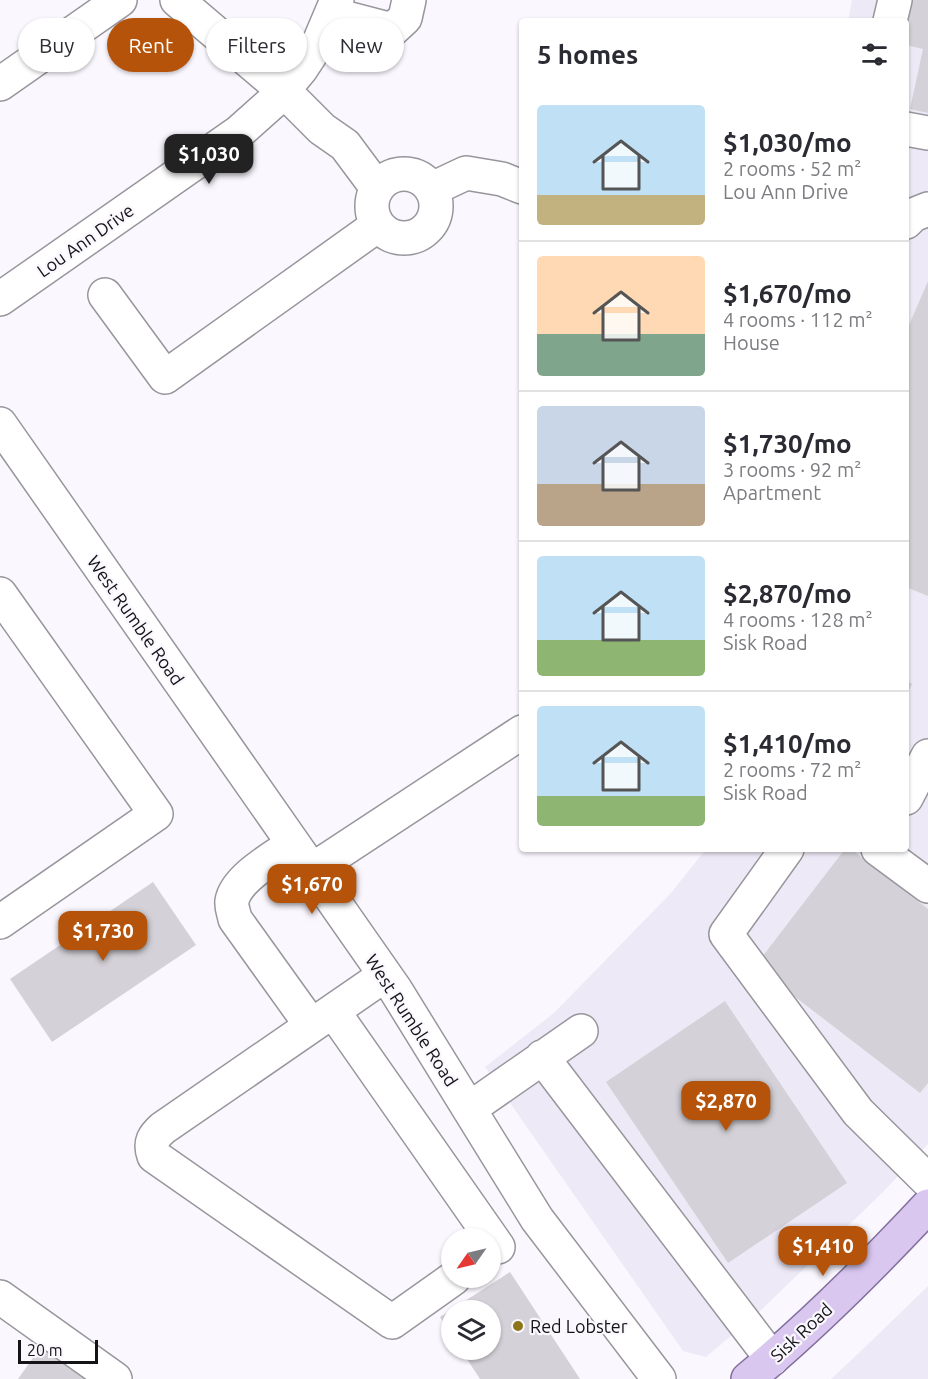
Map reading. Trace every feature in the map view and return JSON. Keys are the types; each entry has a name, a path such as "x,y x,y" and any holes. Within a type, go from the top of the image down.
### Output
{"main road":[{"name":"Sisk Road","path":"760,1369 887,1250 928,1206"}],"street":[{"path":"0,84 120,0"},
{"path":"177,0 284,90 322,129 345,145 377,188"},
{"path":"334,7 393,30 405,18 409,0"},
{"path":"891,18 895,0"},
{"name":"Lou Ann Drive","path":"0,298 239,132 284,90 301,69 320,40 334,7"},
{"path":"909,130 928,133"},
{"path":"405,173 416,176 432,189 436,200 433,221 417,236 395,237 378,225 372,207 373,196 385,180 405,173"},
{"path":"432,189 466,173 502,179 519,186"},
{"path":"909,219 928,209"},
{"path":"105,295 165,377 378,225"},
{"name":"West Rumble Road","path":"0,424 11,464 293,843 385,975 537,1219 659,1379"},
{"path":"0,594 156,814 0,921"},
{"path":"312,870 519,734"},
{"path":"909,792 928,756"},
{"path":"293,843 235,889 231,904 235,919 322,1018 478,1228"},
{"path":"785,852 726,934 858,1112 928,1181"},
{"path":"883,852 928,886"},
{"path":"385,975 163,1128 153,1137 151,1148 154,1155 392,1322 441,1287"},
{"path":"469,1109 581,1031"},
{"path":"542,1058 760,1369"},
{"path":"501,1244 537,1219"},
{"path":"0,1297 115,1379"}],"shaded area":[{"path":"852,0 928,0 928,1144 884,1191 757,1314 706,1357 683,1351 485,1067 554,1013 671,893 704,852 909,852 909,18 849,18"},
{"path":"928,1286 928,1379 831,1379 862,1350"}],"building":[{"path":"903,0 928,0 928,113 910,109 923,49 909,46 909,18 906,18"},
{"path":"928,281 928,596 909,588 909,325"},
{"path":"843,852 855,852 928,909 928,1083 920,1093 755,966"},
{"path":"153,882 196,945 52,1042 10,979"},
{"path":"725,1001 847,1183 728,1263 606,1082"},
{"name":"Red Lobster","path":"510,1272 580,1379 480,1379 468,1360 501,1360 501,1300 466,1300 485,1288 501,1288 501,1278"},
{"path":"42,1345 90,1379 18,1379"}],"place":[{"name":"Red Lobster","path":"518,1326"}]}
